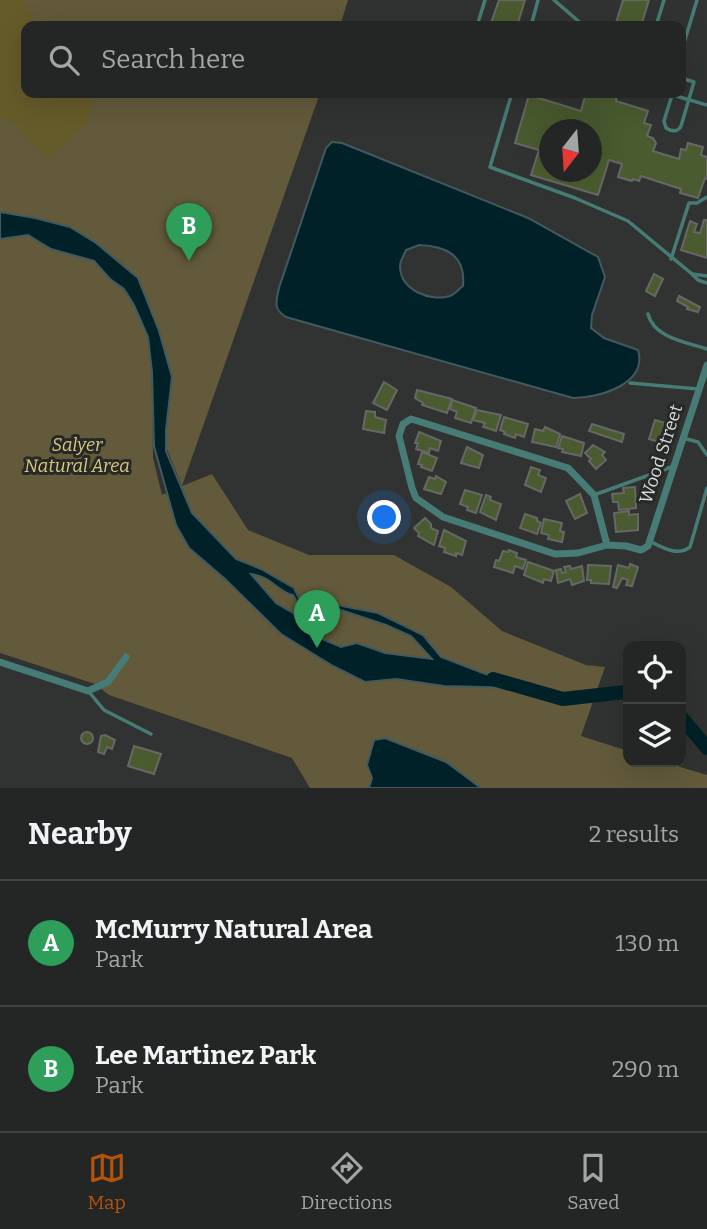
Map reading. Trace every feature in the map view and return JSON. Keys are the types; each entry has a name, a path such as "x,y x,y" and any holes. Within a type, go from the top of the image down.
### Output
{"street":[{"name":"Wood Street","path":"607,545 641,550 648,547 707,365"},
{"path":"411,419 568,468 594,495 607,545 578,553 555,554 443,517 416,498 399,436 403,424 411,419"},
{"path":"0,662 88,691 107,682 125,657"}],"lane":[{"path":"479,21 485,0"},
{"path":"532,21 538,0"},
{"path":"554,0 578,21"},
{"path":"658,21 664,0"},
{"path":"686,36 697,0"},
{"path":"671,98 664,121 669,130 680,128 694,82 686,80"},
{"path":"511,98 490,167 575,198 628,221 671,259 698,280 707,283"},
{"path":"682,98 707,105"},
{"path":"671,259 689,203 697,203 707,197"},
{"path":"692,274 707,275"},
{"path":"648,314 650,323 656,330 707,349"},
{"path":"631,383 699,390"},
{"path":"683,438 698,442 705,448 707,456"},
{"path":"594,495 674,466"},
{"path":"649,541 671,551 685,551 690,547 707,488"},
{"path":"88,691 104,710 151,734"}],"green space":[{"path":"0,0 348,0 342,21 21,21 21,98 318,98 182,486 167,449 166,430 172,377 159,331 138,278 96,243 70,227 0,212"},
{"name":"Salyer Natural Area","path":"28,235 51,249 95,261 110,279 123,289 134,305 148,337 152,372 153,458 162,495 212,474 248,530 309,555 394,555 451,587 502,631 586,665 605,667 581,736 623,749 623,767 681,767 707,775 707,788 310,788 292,758 109,695 95,684 0,653 0,239"}],"shaded area":[{"path":"0,0 21,0 36,21 21,21 21,98 93,98 86,125 46,159 15,124 0,117"}],"water":[{"path":"332,142 342,143 528,218 598,257 605,277 592,315 591,328 604,338 638,350 636,372 629,380 608,392 573,398 286,317 276,305 279,288 326,148","holes":["419,245 438,247 452,254 461,267 463,286 450,296 442,297 425,295 411,288 401,274 400,264 406,250"]},
{"path":"0,212 70,227 96,243 138,278 159,331 172,377 166,451 192,513 236,559 261,569 294,588 302,605 332,604 378,613 423,635 441,657 522,688 444,686 396,679 365,682 281,634 189,548 176,525 154,446 148,337 124,289 110,279 94,261 51,249 28,235 0,239","holes":["251,574 293,595 300,607 310,610 332,607 411,636 432,659 385,653 357,643 341,647 305,632 293,613 276,603"]},
{"path":"385,738 446,762 481,788 369,788 372,778 367,765 374,740"}],"building":[{"path":"499,0 525,0 519,21 492,21"},
{"path":"623,0 649,0 643,21 617,21"},
{"path":"528,98 539,98 581,111 585,98 617,98 616,101 648,111 644,123 651,125 647,136 653,138 656,143 653,151 679,159 681,149 686,150 688,143 703,147 701,155 707,157 707,179 705,178 698,198 680,193 681,189 641,176 639,181 618,177 622,164 609,160 598,195 554,182 602,182 602,119 539,119 539,150 515,143"},
{"path":"539,150 539,177 531,175"},
{"path":"704,220 707,220 707,258 681,250 690,221 697,224 694,232 700,233"},
{"path":"654,274 663,279 655,296 646,291"},
{"path":"679,296 700,307 698,312 687,309 688,307 677,301"},
{"path":"384,382 397,390 387,410 373,403"},
{"path":"417,390 452,399 447,413 422,405 423,403 415,398"},
{"path":"452,400 476,408 471,423 455,418 457,412 450,409"},
{"path":"477,410 501,415 496,431 483,427 485,423 473,420"},
{"path":"366,411 375,412 375,417 386,420 384,433 363,429"},
{"path":"504,417 528,424 524,437 516,434 515,438 500,430"},
{"path":"655,420 665,423 659,442 649,439"},
{"path":"592,424 624,434 622,442 589,431"},
{"path":"545,427 560,434 556,447 532,442 535,429 543,431"},
{"path":"419,432 441,441 438,451 430,448 429,453 416,449"},
{"path":"562,436 584,443 581,456 562,452 563,449 558,448"},
{"path":"593,445 605,452 602,455 606,460 596,469 585,453"},
{"path":"467,447 483,455 479,468 461,463"},
{"path":"422,452 437,458 432,471 418,464"},
{"path":"531,467 540,470 538,475 546,478 541,492 525,485"},
{"path":"436,476 446,482 441,494 424,489 429,477 435,479"},
{"path":"635,487 636,508 619,510 618,502 613,502 612,494 624,493 623,488"},
{"path":"465,490 482,495 476,513 460,504"},
{"path":"580,494 587,513 575,519 566,501"},
{"path":"486,495 491,497 490,500 501,504 496,520 480,512"},
{"path":"629,511 629,515 638,514 638,530 616,532 614,513"},
{"path":"525,514 537,518 541,523 537,534 520,528"},
{"path":"425,518 431,528 438,531 434,545 418,536 419,533 414,528"},
{"path":"544,519 562,523 562,542 548,539 549,535 541,533"},
{"path":"444,530 466,541 462,555 444,552 445,548 439,546"},
{"path":"503,551 517,553 516,557 526,560 523,569 515,566 513,573 494,567"},
{"path":"528,562 554,571 551,581 544,579 543,583 524,575"},
{"path":"630,564 638,567 632,586 626,585 628,580 622,578 617,588 613,587 618,565 629,568"},
{"path":"588,565 611,566 609,584 591,583 591,580 587,580"},
{"path":"570,566 571,569 582,566 584,581 572,585 570,579 558,583 556,570 566,572 564,567"},
{"path":"82,733 92,733 92,743 82,743"},
{"path":"101,736 115,740 112,749 107,747 104,754 98,752"},
{"path":"134,746 161,754 154,774 128,766"}],"waterway":[{"path":"493,679 563,699 623,692"},
{"path":"686,723 707,748"}],"place":[{"name":"Lee Martinez Park","path":"189,261"},
{"name":"McMurry Natural Area","path":"317,648"}]}
